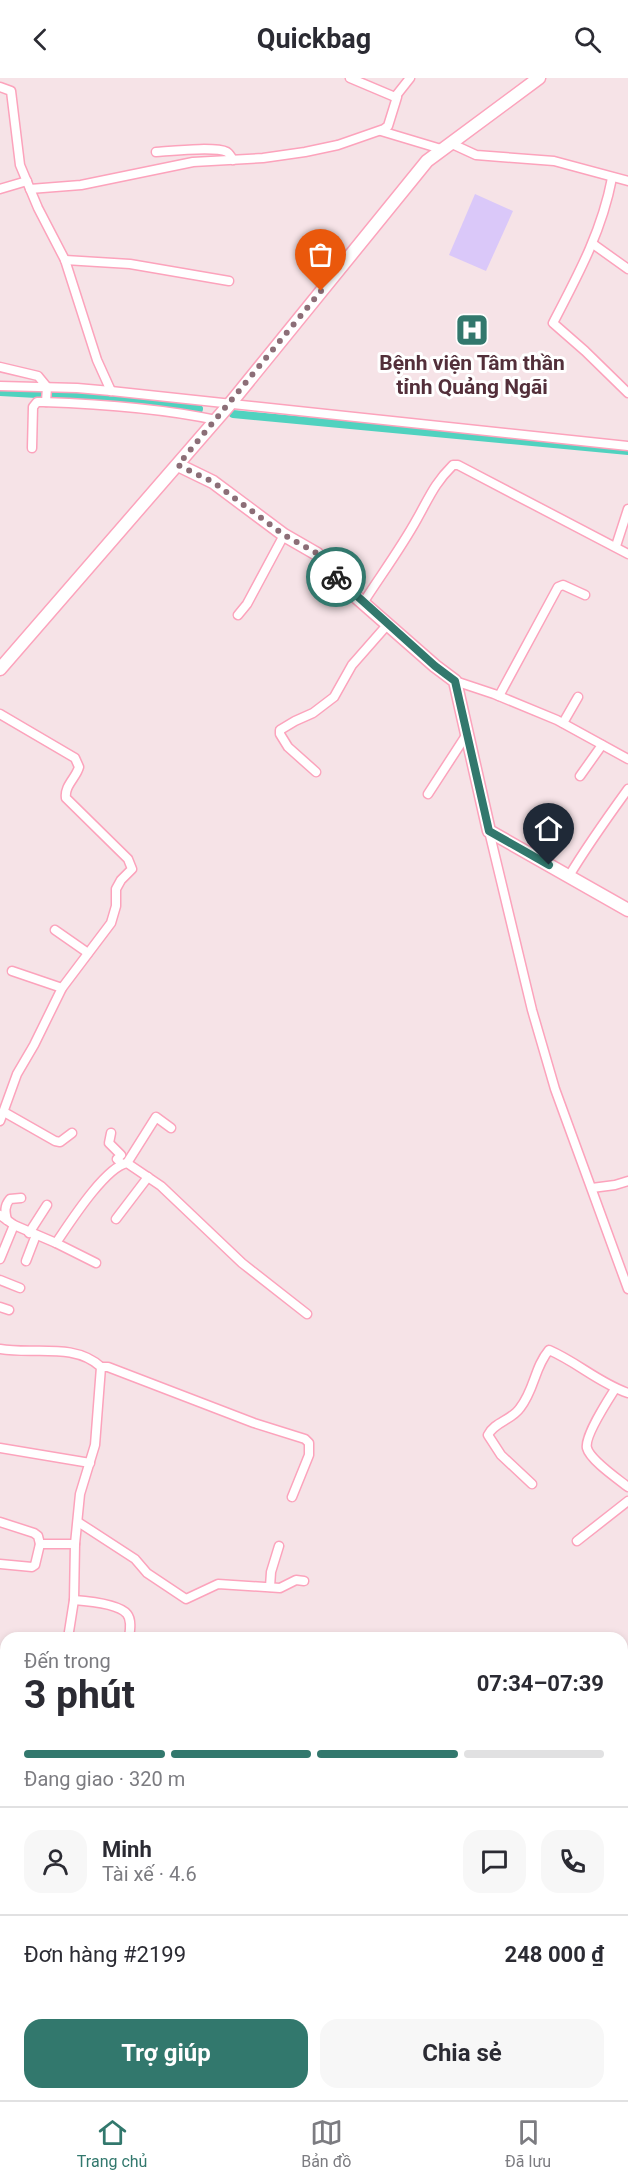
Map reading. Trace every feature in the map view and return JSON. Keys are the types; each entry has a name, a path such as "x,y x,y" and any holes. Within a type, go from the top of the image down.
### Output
{"main road":[{"path":"0,669 229,405 427,161 539,78"},
{"path":"178,465 213,482 284,535 318,554 338,581 455,681 489,831 628,910"}],"street":[{"path":"350,78 397,97"},
{"path":"0,189 28,185 81,185 193,162 304,152 338,145 381,131 388,126 397,97 410,78"},
{"path":"0,87 12,91 20,165 65,260 97,360 111,391"},
{"path":"381,131 476,155 554,161 628,181"},
{"path":"156,152 224,151 228,152 233,160"},
{"path":"612,178 607,203 593,244 553,323 628,393"},
{"path":"593,244 628,269"},
{"path":"65,260 130,264 229,281"},
{"path":"0,367 38,375 46,395"},
{"path":"0,386 127,407 191,414 216,420"},
{"path":"32,448 33,407 46,395 111,391 628,446"},
{"path":"363,603 417,518 438,480 453,465 458,465 628,554"},
{"path":"616,546 628,509"},
{"path":"238,615 247,604 284,535"},
{"path":"499,696 558,587 563,585 585,596"},
{"path":"316,772 288,747 280,730 313,713 334,697 352,665 388,624"},
{"path":"455,681 499,696 563,723 628,759"},
{"path":"563,723 578,697"},
{"path":"0,714 75,758 79,767 67,788 66,798 132,865 132,869 121,880 117,889 116,906 111,923 62,988 17,1074 0,1121"},
{"path":"428,794 467,733"},
{"path":"580,776 602,745"},
{"path":"569,876 588,843 598,833 628,789"},
{"path":"489,831 531,1010 555,1089 628,1289"},
{"path":"55,930 88,953"},
{"path":"12,971 62,988"},
{"path":"4,1112 55,1141 60,1142 72,1133"},
{"path":"56,1243 81,1205 106,1177 124,1163 156,1117 171,1128"},
{"path":"111,1133 109,1143 121,1155 117,1159 162,1186 242,1263 307,1314"},
{"path":"116,1220 148,1176"},
{"path":"592,1188 628,1181"},
{"path":"0,1260 7,1220 6,1204 10,1200 21,1198"},
{"path":"26,1261 32,1234 46,1205"},
{"path":"7,1220 96,1263"},
{"path":"0,1280 20,1288"},
{"path":"0,1349 63,1352 85,1356 101,1367 108,1367 254,1423 305,1439 309,1443 309,1455 292,1497"},
{"path":"532,1484 501,1455 488,1435 492,1428 514,1415 522,1406 532,1387 540,1360 549,1350 562,1355 615,1389 628,1394"},
{"path":"69,1632 74,1600 75,1544 80,1494 97,1431 101,1367"},
{"path":"615,1389 586,1446 596,1459 628,1487"},
{"path":"0,1448 90,1463"},
{"path":"577,1541 628,1501"},
{"path":"0,1522 34,1533 38,1536 40,1544 33,1567 0,1564"},
{"path":"78,1522 135,1559 147,1573 186,1599 218,1584 280,1588 296,1580 304,1581"},
{"path":"40,1544 75,1544"},
{"path":"270,1587 279,1546"},
{"path":"74,1600 96,1603 123,1611 128,1614 129,1632"}],"shaded area":[{"path":"475,194 513,211 486,271 449,255"}],"waterway":[{"path":"0,392 147,400 199,409"},
{"path":"233,414 628,451"}],"way so far":[{"path":"321,291 178,465 213,482 284,535 318,554 336,577"}],"place":[{"name":"Bệnh viện Tâm thần tỉnh Quảng Ngãi","path":"472,330"}],"route":[{"path":"336,577 393,631 455,681 489,831 549,865"}]}
